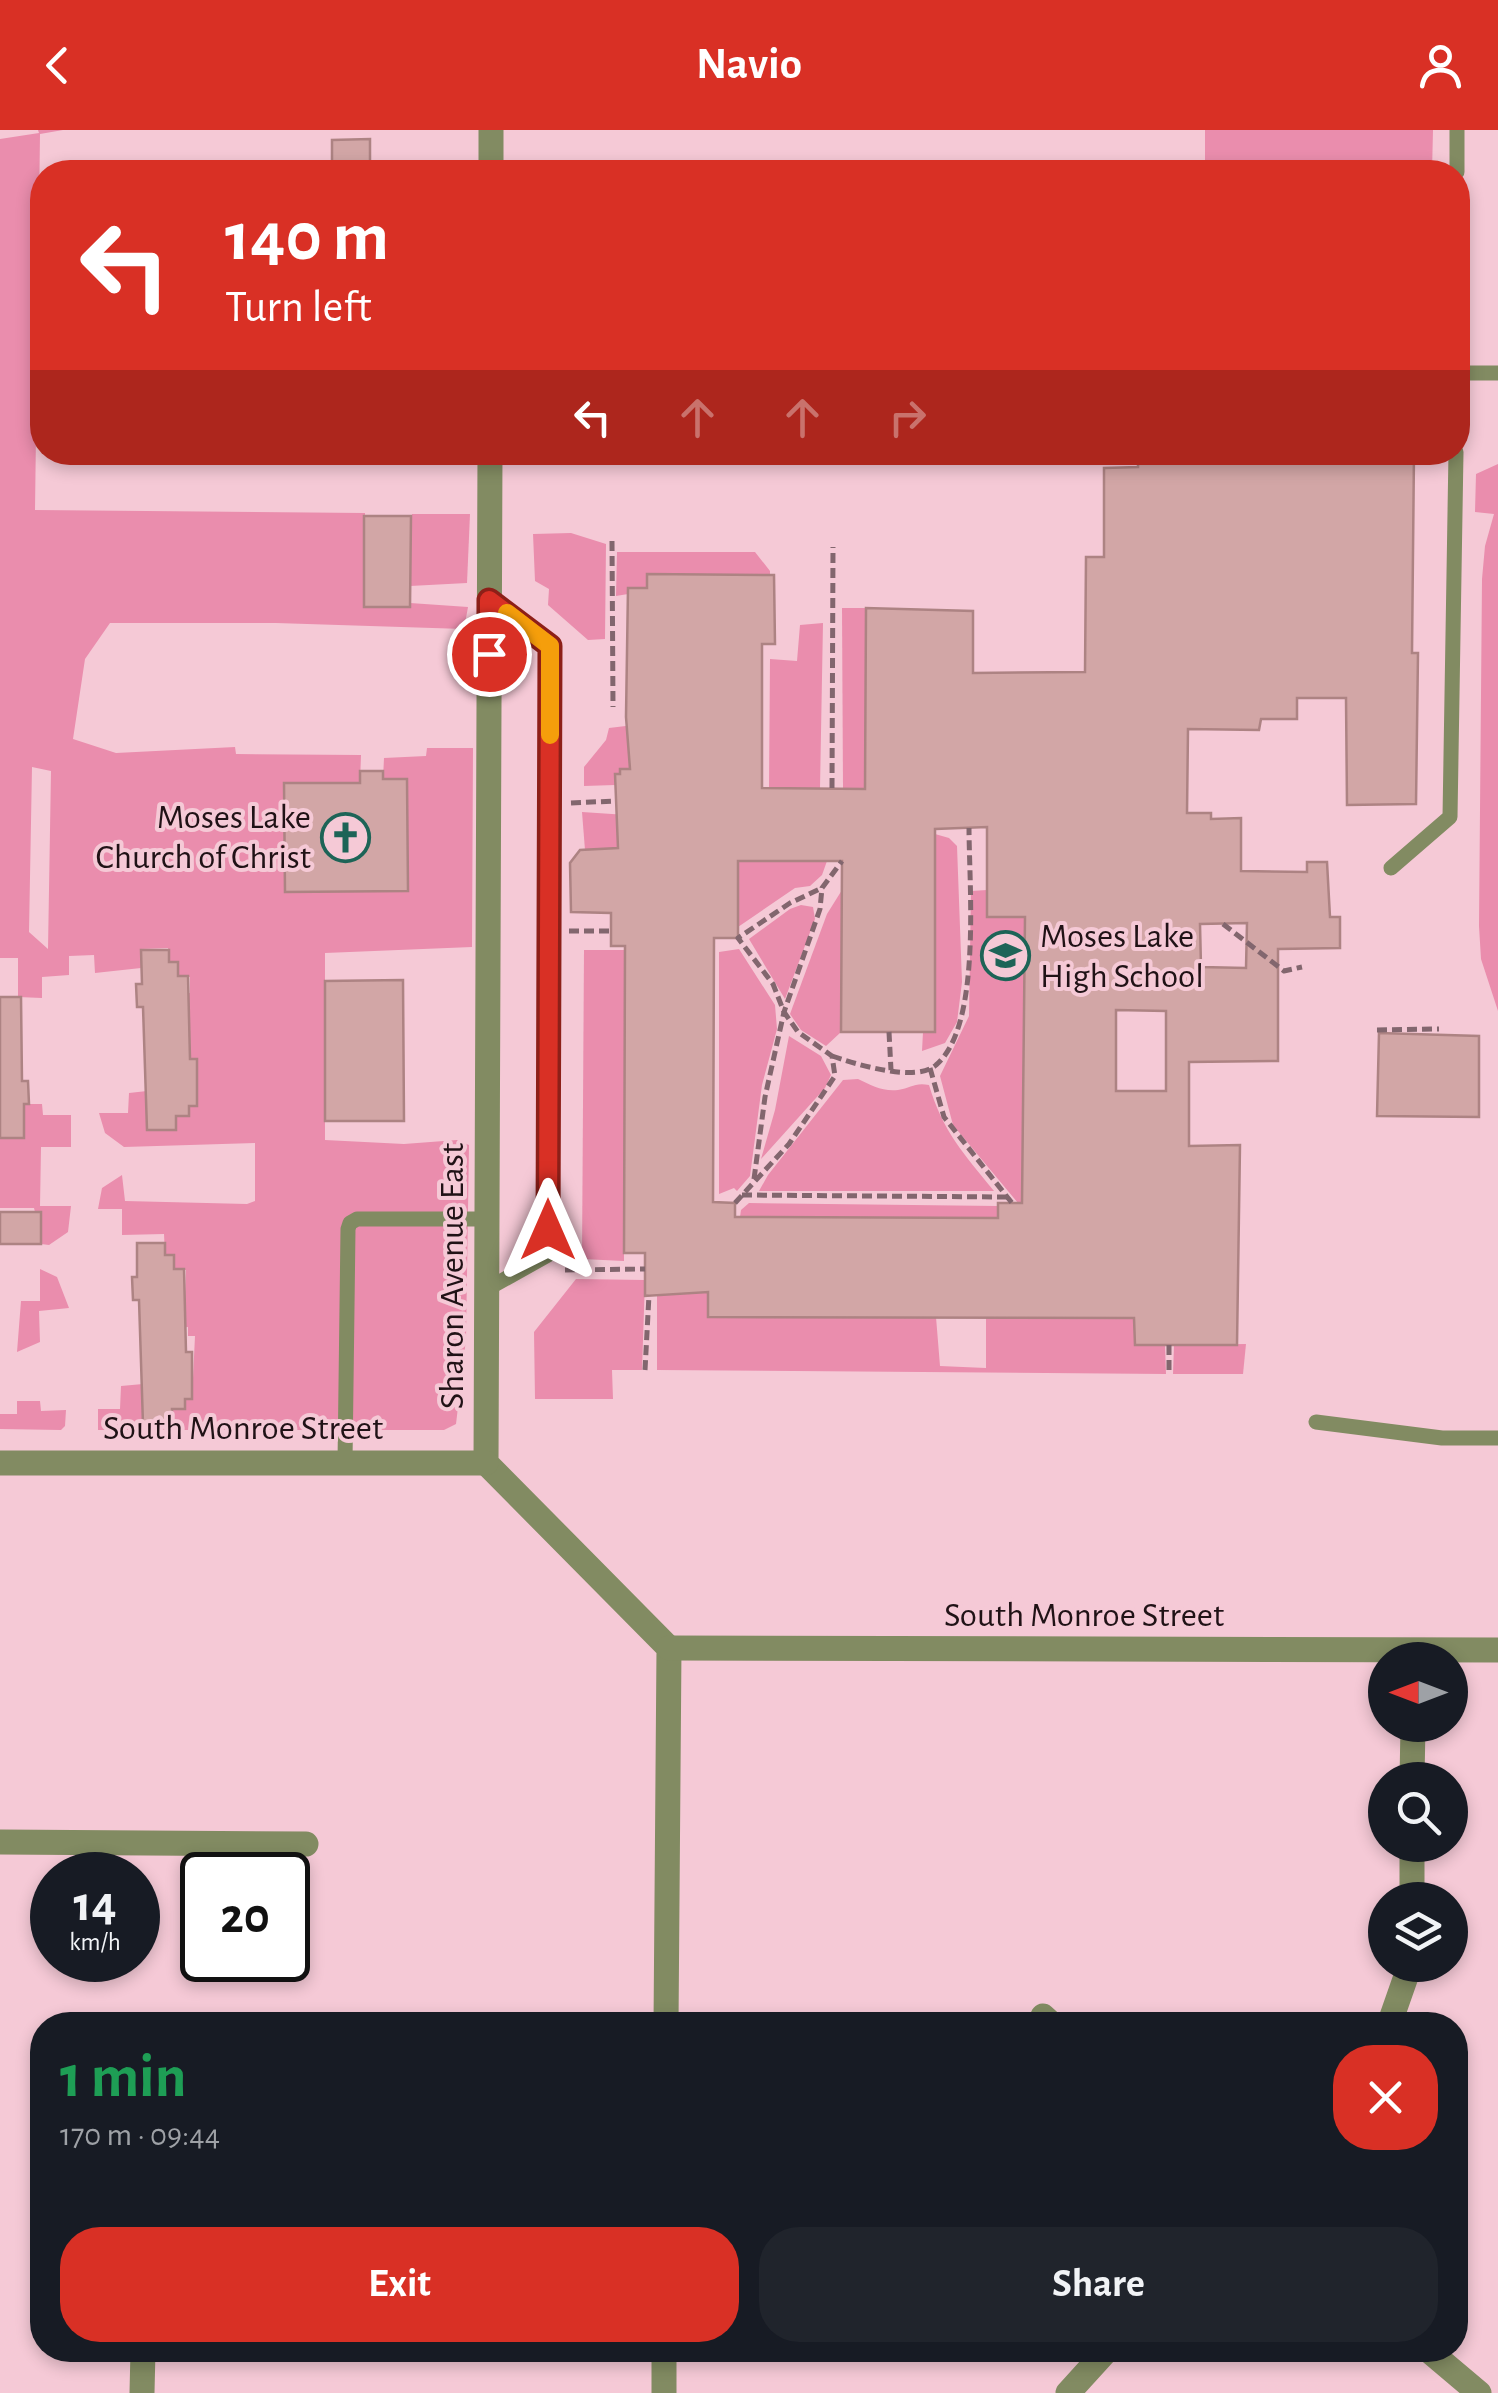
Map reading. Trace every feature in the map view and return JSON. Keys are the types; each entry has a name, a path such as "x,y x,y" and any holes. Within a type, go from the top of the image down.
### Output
{"street":[{"path":"490,160 491,130"},
{"name":"Sharon Avenue East","path":"486,1463 490,465"},
{"name":"South Monroe Street","path":"0,1462 486,1463"},
{"path":"486,1463 669,1648 666,2012"},
{"name":"South Monroe Street","path":"669,1648 1368,1656"},
{"name":"South Monroe Street","path":"1468,1652 1498,1650"},
{"path":"0,1842 306,1844"},
{"path":"1394,2012 1404,1982"},
{"path":"142,2393 143,2362"},
{"path":"664,2362 664,2393"},
{"path":"1068,2393 1095,2362"},
{"path":"1442,2362 1479,2393"}],"lane":[{"path":"1456,160 1457,130"},
{"path":"1470,373 1498,373"},
{"path":"1391,868 1450,817 1456,465"},
{"path":"486,1289 548,1254 550,646 489,600"},
{"path":"345,1463 350,1222 486,1219"},
{"path":"1316,1422 1442,1438 1498,1438"}],"path":[{"path":"612,541 612,706"},
{"path":"832,788 833,546"},
{"path":"568,803 615,801"},
{"path":"842,861 822,888 790,903 738,938 773,984 784,1012 798,1032 832,1056 871,1069 930,1068 936,1066 959,1033 968,981 969,828"},
{"path":"754,1182 765,1097 784,1012 820,909 822,888"},
{"path":"1223,924 1284,970 1302,968"},
{"path":"566,931 611,931"},
{"path":"1377,1030 1439,1029"},
{"path":"889,1032 891,1070"},
{"path":"735,1202 789,1144 835,1076 832,1056"},
{"path":"742,1195 1009,1200 944,1117 930,1068"},
{"path":"565,1270 645,1269"},
{"path":"645,1370 650,1296"},
{"path":"1169,1345 1169,1374"}],"shaded area":[{"path":"38,130 63,130 40,134 40,160 30,160 30,465 36,465 35,510 365,513 365,607 410,607 410,603 468,607 464,629 110,623 85,659 73,739 116,753 235,747 236,754 361,755 360,783 284,784 285,892 408,890 407,779 383,779 384,758 426,756 427,748 473,748 472,947 325,953 325,1140 404,1144 457,1140 469,1145 466,1339 456,1424 444,1430 98,1430 98,1409 120,1409 121,1386 143,1384 143,1423 172,1423 172,1409 185,1409 185,1399 192,1399 195,1336 188,1336 188,1327 177,1328 185,1300 186,1270 174,1269 174,1255 165,1255 164,1234 122,1235 122,1209 98,1209 102,1188 122,1175 125,1201 247,1204 255,1201 255,1143 124,1147 105,1133 99,1113 128,1113 129,1093 147,1091 147,1130 176,1130 176,1116 189,1116 186,1075 198,1075 198,1060 190,1059 190,1049 181,1049 188,1021 181,993 190,993 190,977 178,976 178,962 169,962 168,948 141,949 141,968 95,973 94,955 69,956 69,975 42,977 42,998 18,997 18,958 0,958 0,139 39,133","holes":["32,767 51,771 48,949 29,932"]},
{"path":"1205,130 1433,130 1432,160 1205,160"},
{"path":"1498,464 1498,1011 1481,959 1479,926 1482,579 1485,546 1494,514 1475,512 1476,474"},
{"path":"412,514 470,514 467,583 410,586"},
{"path":"571,533 606,544 605,639 588,640 548,605 549,589 535,581 533,534"},
{"path":"617,552 755,552 770,575 647,574 647,588 629,588 628,594 616,596"},
{"path":"842,608 866,608 865,789 843,788"},
{"path":"823,623 820,788 769,788 770,659 797,661 800,625"},
{"path":"634,725 630,769 620,769 620,774 615,774 615,785 584,786 584,767 606,740 609,728"},
{"path":"582,812 627,815 627,848 585,850"},
{"path":"935,834 949,838 957,846 962,982 957,1022 945,1043 922,1051 923,1032 935,1031"},
{"path":"738,861 827,861 822,875 810,886 795,888 738,927"},
{"path":"842,890 841,1032 826,1046 801,1030 790,1014 827,914"},
{"path":"987,890 987,917 1025,917 1022,1203 953,1125 940,1076 969,1016 971,891"},
{"path":"801,905 813,907 815,919 785,999 749,939"},
{"path":"739,949 775,1005 777,1029 762,1085 750,1176 737,1191 734,1188 719,1194 719,952"},
{"path":"584,950 625,950 624,1261 582,1259"},
{"path":"789,1036 821,1056 831,1075 825,1088 761,1159 775,1110"},
{"path":"858,1079 887,1090 929,1085 948,1129 994,1191 759,1191 843,1080"},
{"path":"24,1104 42,1104 43,1115 71,1115 71,1147 41,1147 40,1206 71,1206 68,1232 49,1245 41,1244 41,1212 34,1208 0,1208 0,1138 24,1137"},
{"path":"749,1203 998,1206 998,1218 740,1217"},
{"path":"40,1269 57,1277 69,1308 39,1311 40,1342 17,1352 21,1301 40,1301"},
{"path":"708,1277 708,1317 936,1317 940,1366 986,1368 986,1317 1134,1318 1165,1345 1166,1374 657,1370 657,1295"},
{"path":"576,1279 645,1280 642,1370 612,1370 613,1399 535,1399 534,1332"},
{"path":"1246,1344 1243,1374 1173,1374 1174,1345"},
{"path":"17,1401 40,1401 41,1411 66,1410 65,1426 61,1430 0,1429 0,1414 17,1414"}],"building":[{"path":"370,139 370,160 332,160 332,140"},
{"path":"1414,465 1412,653 1418,653 1416,804 1347,805 1346,698 1297,698 1297,719 1261,719 1259,730 1188,729 1187,813 1211,813 1211,819 1241,818 1241,871 1307,872 1307,862 1327,862 1330,917 1340,917 1340,948 1278,949 1278,1061 1189,1062 1189,1146 1240,1145 1237,1345 1135,1345 1134,1318 708,1317 708,1292 645,1296 645,1253 624,1253 625,946 611,946 611,913 571,912 570,863 580,850 618,848 615,774 620,774 620,769 630,769 626,717 628,588 647,588 647,574 774,575 775,644 762,644 762,788 865,789 866,608 973,611 973,673 1085,672 1086,557 1104,557 1104,468","holes":["987,827 987,917 1025,917 1022,1203 998,1203 998,1218 735,1217 735,1203 713,1202 714,938 738,938 738,861 842,861 841,1032 935,1032 935,829","1247,923 1246,968 1201,967 1200,924","1116,1010 1166,1011 1166,1091 1116,1091"]},
{"path":"364,516 411,516 410,607 364,607"},
{"name":"Moses Lake Church of Christ","path":"360,771 383,771 383,779 407,779 408,891 285,892 284,783 360,783"},
{"path":"141,950 169,950 169,962 178,962 178,976 188,976 190,1059 197,1059 197,1106 189,1106 189,1116 176,1116 176,1130 147,1130 143,1007 137,1007 136,984 142,984"},
{"path":"403,980 404,1121 325,1121 325,981"},
{"path":"0,997 21,997 22,1081 28,1081 29,1104 24,1104 24,1138 0,1138"},
{"path":"1379,1033 1479,1036 1479,1117 1377,1116"},
{"path":"0,1212 41,1212 41,1244 0,1244"},
{"path":"137,1243 165,1243 165,1255 174,1255 174,1269 184,1269 186,1352 192,1352 192,1399 185,1399 185,1409 172,1409 172,1423 143,1424 139,1300 133,1300 132,1277 137,1277"}],"slow traffic":[{"path":"507,613 550,646 550,735"}],"place":[{"name":"Moses Lake Church of Christ","path":"346,837"},
{"name":"Moses Lake High School","path":"1005,956"}],"route":[{"path":"489,654 489,600 550,646 548,1230"}]}
